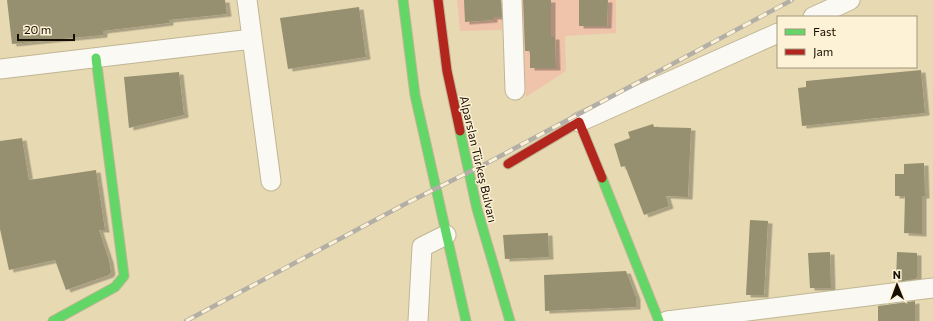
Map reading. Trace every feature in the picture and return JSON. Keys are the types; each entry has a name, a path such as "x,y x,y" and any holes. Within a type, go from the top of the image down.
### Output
{"main road":[{"path":"403,0 415,95 466,321"},
{"name":"Alparslan Türkeş Bulvarı","path":"438,0 447,71 477,209 510,321"},
{"path":"52,321 115,287 124,276 96,58"},
{"path":"508,164 579,122 659,321"}],"street":[{"path":"247,0 271,181"},
{"path":"512,0 515,90"},
{"path":"815,16 850,0"},
{"path":"579,122 777,33"},
{"path":"0,69 252,39"},
{"path":"418,321 422,247 446,235"},
{"path":"667,321 933,288"}],"shaded area":[{"path":"457,0 501,0 502,30 460,31"},
{"path":"518,0 616,0 616,33 565,36 566,71 526,97"}],"building":[{"path":"7,0 225,0 227,14 169,20 169,23 103,31 103,35 12,44"},
{"path":"464,0 501,0 502,17 493,17 493,20 465,22"},
{"path":"523,0 551,0 551,37 555,37 556,68 530,68 530,51 525,51"},
{"path":"579,0 608,0 607,26 579,26"},
{"path":"359,7 366,57 288,69 280,18"},
{"path":"921,70 925,113 802,126 798,88 806,87 806,81"},
{"path":"179,72 184,115 129,128 124,77"},
{"path":"653,124 654,127 691,128 688,197 666,196 669,206 644,215 625,166 621,167 614,144 630,138 628,132"},
{"path":"22,138 29,180 96,170 105,230 99,230 109,260 111,272 109,275 66,290 55,260 9,270 0,229 0,141"},
{"path":"924,163 925,196 922,196 922,234 904,233 905,196 895,196 895,174 904,174 904,164"},
{"path":"750,220 768,221 764,295 746,295"},
{"path":"548,233 549,257 505,259 503,235"},
{"path":"830,252 831,288 810,288 808,253"},
{"path":"897,252 917,253 916,279 896,282"},
{"path":"626,271 636,297 636,307 545,311 544,275"},
{"path":"915,301 915,321 878,321 878,306"}],"railway":[{"path":"186,321 407,203 491,161 792,0"}],"traffic: fast":[{"path":"403,0 415,95 466,321"},
{"path":"53,321 115,287 124,276 96,58"},
{"path":"460,131 477,209 510,321"},
{"path":"602,178 659,321"}],"traffic: jam":[{"path":"438,0 447,71 460,131"},
{"path":"508,164 579,122 602,178"}]}
